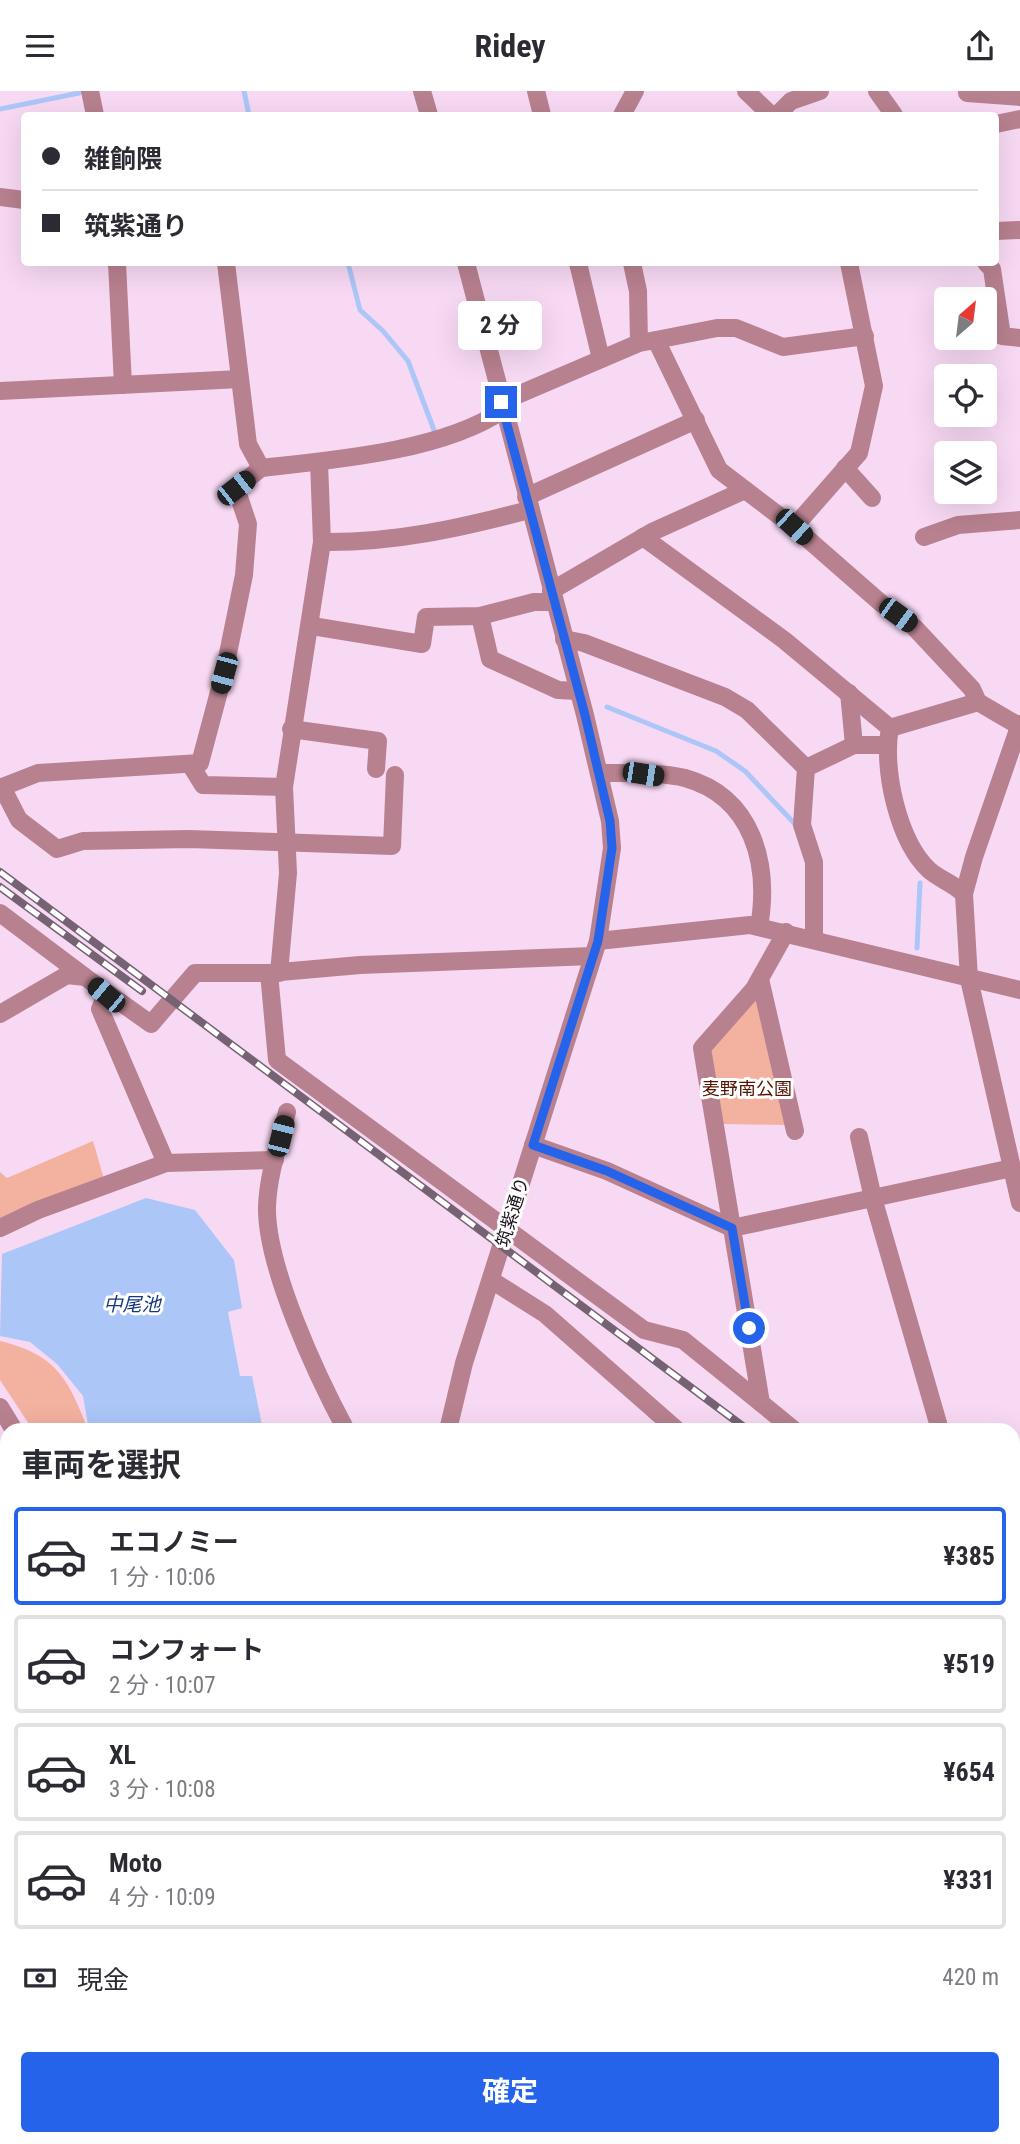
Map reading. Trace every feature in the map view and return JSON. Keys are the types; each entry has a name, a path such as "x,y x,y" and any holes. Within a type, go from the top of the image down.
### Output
{"street":[{"path":"90,91 94,112"},
{"path":"422,91 428,112"},
{"path":"536,91 541,112"},
{"path":"624,112 635,91"},
{"path":"746,91 768,112"},
{"path":"779,112 787,96 820,91"},
{"path":"877,91 892,112"},
{"path":"962,92 1020,97"},
{"path":"999,123 1020,119"},
{"path":"0,197 21,200"},
{"path":"999,231 1020,230"},
{"path":"117,266 123,384"},
{"path":"226,266 248,443 261,468"},
{"name":"筑紫通り","path":"450,1423 464,1363 595,949 612,848 610,821 578,691 467,266"},
{"path":"579,266 601,359"},
{"path":"633,266 648,342 696,420 719,470 794,527 882,604 914,627 972,689 978,702 1020,725 974,857 964,894 969,979 1014,1165 1020,1203"},
{"path":"794,527 859,453 874,386 850,266"},
{"path":"989,266 992,269 1002,336 1020,338"},
{"path":"395,775 392,846 339,846 287,841 83,841 57,849 19,820 1,787 37,773 200,764 224,673 244,575 248,524 236,488 261,468 318,462 434,440 486,421 502,406 601,359 648,342 717,328 736,328 783,347 865,336"},
{"path":"0,391 240,379"},
{"path":"322,542 372,543 433,533 527,503 696,420"},
{"path":"318,462 322,542 312,625 291,729 284,787 288,873 274,973 277,1060 644,1329 683,1340 785,1423"},
{"path":"845,468 872,498"},
{"path":"312,625 422,644 426,617 481,616 553,596 643,537 746,490"},
{"path":"924,537 958,525 1020,520"},
{"path":"643,537 785,640 849,693 889,737 894,798 909,846 930,871 952,883 964,894"},
{"path":"481,616 490,659 558,690 578,691"},
{"path":"564,639 584,643 725,697 747,710 806,768 802,825 814,862 814,940"},
{"path":"849,693 854,745"},
{"path":"806,768 854,745 889,737 978,702"},
{"path":"291,729 378,741 376,769"},
{"path":"190,764 203,785 284,787"},
{"path":"598,773 681,777 702,783 723,798 749,825 759,856 762,911 759,927"},
{"path":"0,913 106,995 151,1024 195,973 274,973 595,949 759,927 1019,989"},
{"path":"761,1403 702,1048 760,979 786,932"},
{"path":"0,1014 60,978 67,975 85,977"},
{"path":"760,979 795,1131"},
{"path":"106,995 100,1009 166,1163"},
{"path":"287,1112 267,1207 271,1253 326,1393 342,1423"},
{"path":"859,1137 873,1198 938,1423"},
{"path":"533,1145 607,1171 732,1228 1014,1165"},
{"path":"0,1228 38,1210 166,1163 275,1160"},
{"path":"491,1280 545,1314 660,1422"},
{"path":"0,1407 10,1423"}],"green space":[{"name":"麦野南公園","path":"756,997 786,1125 723,1124 710,1049"},
{"path":"93,1141 104,1179 0,1221 0,1172 7,1178"},
{"path":"0,1341 35,1354 48,1362 66,1383 85,1423 28,1423 0,1380"}],"water":[{"name":"中尾池","path":"146,1198 195,1210 234,1260 242,1308 228,1312 240,1376 252,1376 262,1423 88,1423 83,1396 57,1364 30,1342 0,1336 2,1254"}],"waterway":[{"path":"244,91 248,112"},
{"path":"0,109 79,93"},
{"path":"349,266 360,310 383,331 408,361 434,430"},
{"path":"607,707 716,751 745,771 795,824"},
{"path":"917,948 920,883"}],"railway":[{"path":"0,872 739,1423"},
{"path":"0,887 142,991"}],"route":[{"path":"501,402 585,715 610,821 612,848 598,941 533,1145 607,1171 732,1228 749,1328"}]}
